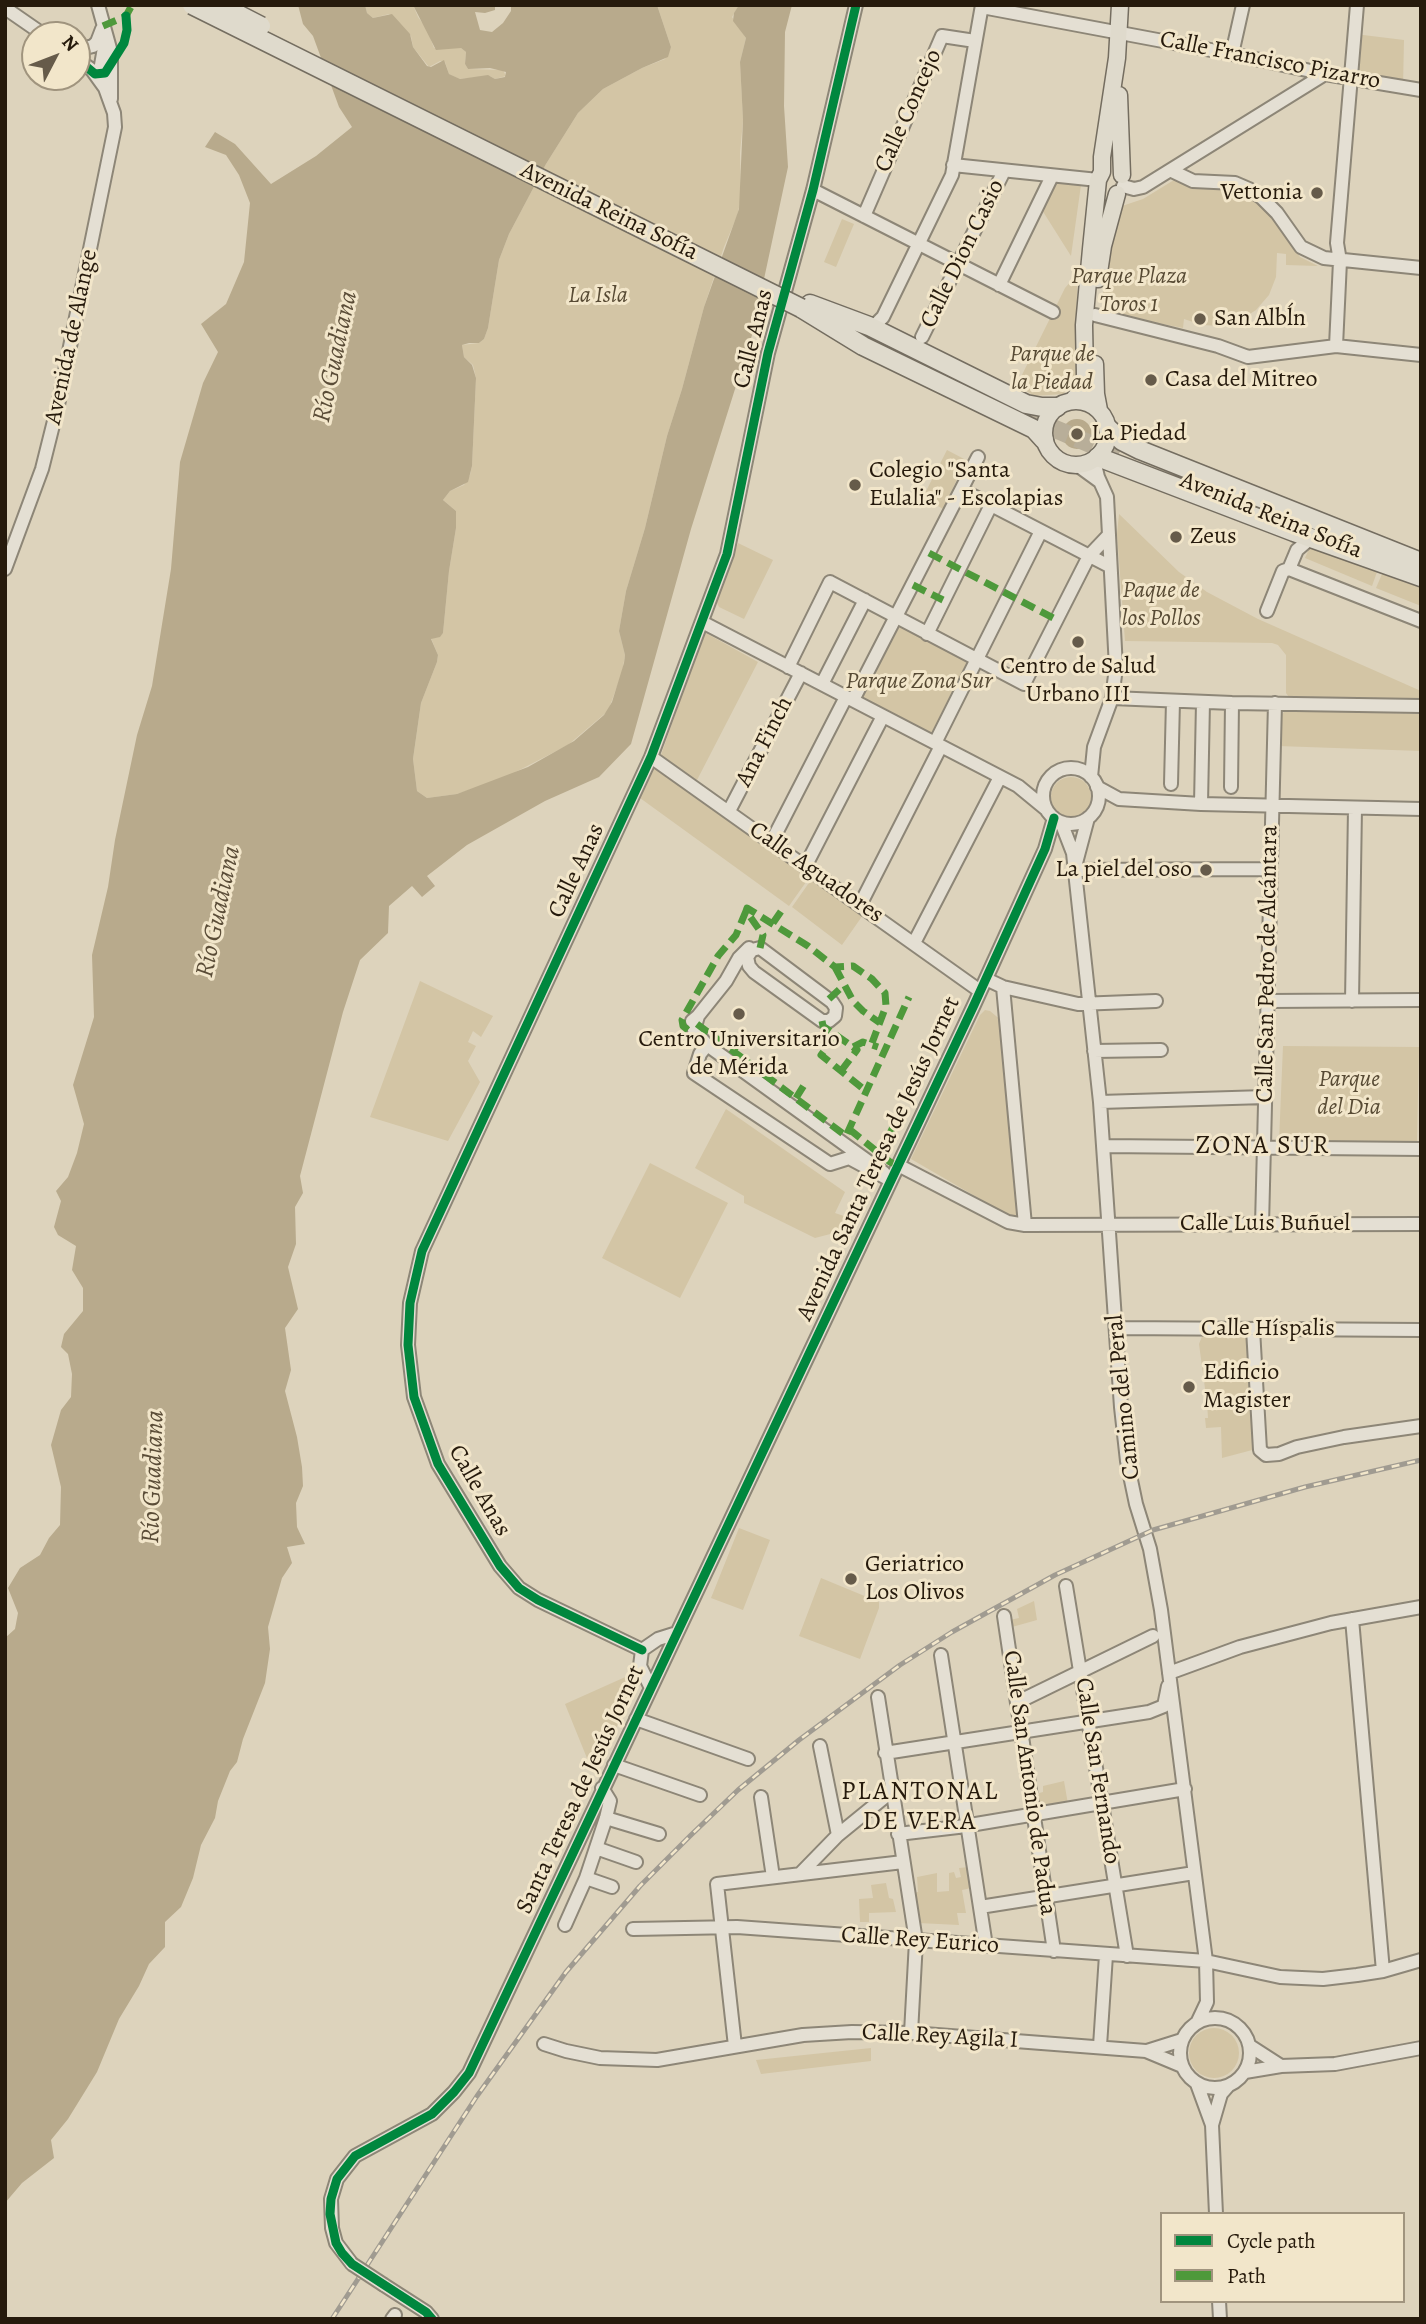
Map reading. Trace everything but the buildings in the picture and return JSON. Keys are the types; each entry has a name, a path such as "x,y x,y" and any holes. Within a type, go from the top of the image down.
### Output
{"highway":[{"name":"Avenida Reina Sofía","path":"192,5 1028,414"},
{"name":"Avenida Reina Sofía","path":"220,5 802,305"},
{"path":"802,305 869,326 1026,404 1042,407 1065,404"},
{"path":"802,305 863,346 1034,429 1044,440"},
{"path":"1108,428 1122,441 1140,450 1421,563"},
{"name":"Avenida Reina Sofía","path":"1421,563 1121,455 1421,576"},
{"path":"1096,458 1295,541 1311,538 1421,576"}],"main road":[{"path":"1117,58 1121,185 1103,246 1096,287 1095,315 1096,394 1099,410 1108,428 1107,444 1096,458 1077,465 1060,461 1044,440 1046,421 1082,390 1085,376 1084,325 1102,157 1117,58 1120,5"},
{"path":"1100,180 1115,170 1121,185"},
{"path":"1100,180 1104,194 1121,185"},
{"path":"1065,404 1082,401 1099,410"}],"street":[{"name":"Avenida de Alange","path":"5,569 42,469 58,405 115,127 111,100 112,62 98,5"},
{"name":"Calle Anas","path":"642,1650 538,1600 519,1588 500,1566 438,1464 414,1397 408,1345 410,1303 422,1251 651,757 727,554 768,353 813,191 856,5"},
{"path":"1232,54 1243,5"},
{"path":"1336,345 1340,261 1337,243 1357,5"},
{"path":"869,326 875,325 883,317 951,175 982,6"},
{"name":"Calle Francisco Pizarro","path":"982,6 1325,74 1421,90"},
{"path":"5,8 24,21"},
{"name":"Avenida de Alange","path":"105,30 99,77 111,100"},
{"path":"91,46 105,30"},
{"name":"Calle Concejo","path":"864,216 942,36 975,41"},
{"path":"91,71 99,77 112,62"},
{"path":"1121,185 1134,189 1143,187 1325,74"},
{"path":"953,165 1100,180"},
{"name":"Calle Dion Casio","path":"922,337 1004,171"},
{"path":"1172,171 1193,181 1235,183 1249,190 1277,213 1301,247 1324,258 1421,268"},
{"path":"999,285 1052,176"},
{"path":"813,191 1053,312"},
{"path":"1095,315 1218,346 1248,357 1336,345 1421,355"},
{"path":"772,841 849,699 897,618 978,457"},
{"path":"1060,821 1043,796 1047,782 1057,772 1072,768 1086,758 1094,747 1112,698 1115,668 1107,497 1101,484 1096,458"},
{"path":"1077,465 1101,484"},
{"path":"962,489 1110,566"},
{"path":"927,634 991,505"},
{"path":"860,905 976,660 1041,531"},
{"path":"788,667 830,582 1024,684 1089,556 1107,537"},
{"name":"Avenida Reina Sofía","path":"1289,569 1295,541"},
{"name":"Avenida Reina Sofía","path":"1267,611 1283,571 1289,569 1421,621"},
{"path":"822,684 865,600"},
{"path":"702,622 1018,786 1060,821"},
{"name":"Ana Finch","path":"729,811 801,673"},
{"path":"1112,698 1421,706"},
{"path":"1171,784 1173,701"},
{"path":"1201,804 1203,702"},
{"path":"1231,787 1232,703"},
{"name":"Calle San Pedro de Alcántara","path":"1262,1225 1275,703"},
{"path":"806,866 883,716"},
{"path":"1092,813 1099,799 1094,782 1094,747"},
{"name":"Calle Aguadores","path":"651,757 914,943 983,985 1078,1004 1156,1001"},
{"path":"1072,768 1085,772 1094,782 1119,799 1201,804 1421,809"},
{"path":"914,943 1000,777"},
{"path":"1018,786 1047,782"},
{"path":"1060,821 1092,813 1119,799"},
{"path":"1352,1001 1355,808"},
{"name":"Camino del Peral","path":"1075,870 1092,813"},
{"name":"Camino del Peral","path":"1060,821 1073,853 1100,1102 1127,1461 1153,1564 1185,1789 1208,1996"},
{"name":"Avenida Santa Teresa de Jesús Jornet","path":"733,1514 1060,821"},
{"name":"Avenida Santa Teresa de Jesús Jornet","path":"1045,849 1060,821"},
{"path":"1075,870 1270,869"},
{"path":"756,948 748,953 747,957 752,970 822,1021 829,1021 835,1016 836,1008 832,1002 760,948 756,948 746,950 698,1016 694,1030 704,1050 846,1146 890,1180"},
{"path":"726,981 740,972 752,970"},
{"path":"898,1166 1008,1222 1024,1225 1003,987"},
{"path":"1269,1001 1421,1000"},
{"path":"704,1050 694,1073 830,1164 849,1158 890,1180"},
{"path":"1094,1051 1161,1050"},
{"path":"1100,1102 1265,1097"},
{"path":"843,1160 847,1154 846,1146"},
{"path":"1103,1146 1421,1149"},
{"name":"Calle Luis Buñuel","path":"1024,1225 1421,1224"},
{"name":"Calle Híspalis","path":"1116,1328 1421,1330"},
{"path":"1253,1329 1260,1450 1266,1455 1272,1456 1344,1437 1421,1426"},
{"name":"Santa Teresa de Jesús Jornet","path":"432,2319 426,2312 352,2264 336,2243 332,2228 331,2199 340,2172 355,2156 422,2121 442,2105 468,2073 733,1514"},
{"name":"Calle San Fernando","path":"1066,1586 1127,1956"},
{"path":"886,1753 1157,1710 1164,1706 1170,1678 1240,1647 1352,1619 1421,1607"},
{"name":"Calle San Antonio de Padua","path":"1004,1616 1054,1951"},
{"path":"1352,1619 1383,1971"},
{"path":"651,1688 640,1666 642,1650 658,1639 677,1633"},
{"path":"1018,1702 1153,1636"},
{"path":"941,1655 986,1946"},
{"path":"878,1697 916,1941 911,2033"},
{"path":"636,1718 748,1759"},
{"path":"820,1746 838,1835"},
{"path":"614,1765 700,1795"},
{"path":"565,1925 586,1878 606,1818 610,1801 602,1788"},
{"path":"898,1834 1034,1815 1185,1789"},
{"path":"800,1874 838,1835 892,1791"},
{"path":"761,1797 773,1877"},
{"path":"606,1818 659,1834"},
{"path":"596,1848 636,1862"},
{"path":"735,2046 717,1884 902,1862"},
{"path":"980,1907 1194,1872"},
{"path":"586,1878 612,1887"},
{"name":"Calle Rey Eurico","path":"633,1929 720,1926 1206,1961 1280,1977 1323,1979 1383,1971 1421,1960"},
{"path":"1100,2046 1106,1955"},
{"path":"1208,1996 1225,2019 1238,2027 1250,2046 1281,2066"},
{"path":"1198,2021 1208,1996"},
{"path":"1225,2019 1211,2017 1198,2021 1187,2030 1179,2055 1186,2075 1197,2084 1218,2088 1228,2086"},
{"name":"Calle Rey Agila I","path":"544,2044 600,2058 630,2060 679,2058 803,2035 911,2033 1146,2051 1182,2066"},
{"name":"Calle Rey Agila I","path":"1146,2051 1182,2040"},
{"path":"1212,2125 1221,2094 1245,2072 1250,2062 1250,2046"},
{"path":"1245,2072 1281,2066 1335,2064 1421,2048"},
{"path":"1197,2084 1212,2125 1216,2212"}],"green space":[{"path":"365,5 413,5 434,48 461,48 466,52 465,64 468,69 503,70 506,76 495,79 490,76 459,79 449,74 445,62 440,61 429,67 413,47 411,36 389,14 373,18 367,13"},
{"name":"La Isla","path":"657,5 739,5 732,17 746,38 740,62 743,120 740,153 741,199 704,307 626,591 619,631 625,655 622,673 608,711 568,745 502,779 457,794 427,798 417,791 413,759 421,703 437,662 438,655 431,638 443,633 456,528 456,511 443,500 450,491 464,485 472,466 476,378 473,365 464,357 462,345 479,343 484,339 499,260 509,234 546,164 578,113 603,89 665,59 671,47"},
{"path":"1355,34 1404,40 1403,87 1352,78"},
{"name":"Parque Plaza Toros 1","path":"1174,180 1193,186 1230,186 1249,193 1273,213 1300,257 1318,266 1286,265 1286,254 1277,253 1276,277 1269,295 1256,310 1239,321 1221,326 1202,325 1184,319 1183,328 1112,314 1103,305 1103,274 1116,208 1143,199"},
{"path":"1056,182 1081,185 1071,256 1042,210"},
{"path":"842,219 854,224 836,267 824,262"},
{"name":"Parque de la Piedad","path":"1078,273 1077,380 1063,394 1034,396 1017,385 1065,288"},
{"path":"947,450 966,460 943,509 923,497"},
{"name":"Paque de los Pollos","path":"1119,514 1179,572 1207,592 1258,619 1421,691 1421,702 1291,700 1286,693 1286,655 1278,645 1272,643 1125,641 1117,534"},
{"path":"738,543 773,560 744,619 719,607 716,601"},
{"path":"1317,547 1377,572 1372,586 1305,558 1309,549"},
{"path":"1382,574 1421,588 1421,606 1376,588"},
{"name":"Parque Zona Sur","path":"897,618 984,664 941,746 853,700"},
{"path":"704,632 758,662 697,780 660,758"},
{"path":"1286,710 1421,714 1421,751 1278,746 1279,717"},
{"path":"655,765 811,875 789,906 640,798"},
{"path":"1071,777 1079,778 1085,783 1090,789 1090,805 1085,811 1079,816 1071,817 1063,816 1057,811 1052,805 1051,797 1052,789 1057,783 1063,778"},
{"path":"813,877 863,915 842,945 792,907"},
{"path":"420,981 493,1016 481,1037 473,1031 468,1042 476,1046 468,1061 480,1082 448,1141 370,1117"},
{"path":"985,1010 1002,1021 1021,1216 1006,1214 911,1159 980,1015"},
{"name":"Parque del Dia","path":"1283,1046 1419,1047 1417,1142 1279,1142"},
{"path":"726,1109 845,1192 835,1213 847,1217 838,1232 815,1238 744,1203 744,1196 695,1168"},
{"path":"650,1163 728,1203 680,1298 602,1258"},
{"path":"1248,1333 1256,1449 1222,1458 1221,1427 1206,1428 1207,1403 1199,1344 1203,1334"},
{"path":"739,1528 770,1540 743,1610 711,1598"},
{"path":"821,1578 879,1602 860,1659 799,1636"},
{"path":"1034,1601 1037,1620 1012,1627 1010,1620 1019,1618 1017,1609"},
{"path":"632,1674 636,1689 593,1773 565,1704"},
{"path":"1064,1781 1068,1804 1038,1808 1036,1794 1043,1792 1043,1786"},
{"path":"969,1867 971,1888 962,1890 966,1913 957,1913 959,1925 918,1923 913,1893 918,1892 917,1877 937,1873 937,1892 949,1891 949,1873 954,1872 956,1878 961,1877 959,1868"},
{"path":"886,1883 896,1912 869,1913 869,1922 860,1922 859,1899 873,1898 871,1885"},
{"path":"1214,2028 1232,2035 1239,2053 1232,2071 1214,2078 1196,2071 1189,2053 1196,2035"},
{"path":"871,2048 871,2061 761,2074 756,2060"}],"water":[{"name":"Río Guadiana","path":"298,5 365,5 367,13 373,18 392,14 410,34 413,47 427,66 431,67 444,60 449,74 460,79 488,75 495,79 505,77 506,72 490,68 468,69 465,64 466,52 461,48 436,50 413,5 495,5 495,10 475,12 480,30 492,32 503,23 511,11 511,5 657,5 671,47 668,57 603,89 578,113 546,164 509,234 499,260 484,339 479,343 462,345 464,357 472,365 476,378 472,466 468,482 450,491 443,500 456,511 456,528 443,633 440,637 431,639 438,655 437,662 421,703 413,759 417,791 427,798 457,794 528,767 574,741 604,715 612,702 624,663 625,655 619,631 626,591 704,307 739,209 743,120 740,62 746,38 733,21 739,5 792,5 785,32 784,106 788,167 752,335 691,529 631,744 599,777 545,801 467,845 427,876 435,886 422,897 412,886 389,906 388,933 360,960 343,1012 300,1176 303,1193 295,1207 296,1244 288,1267 298,1309 285,1328 291,1370 285,1391 302,1467 303,1486 296,1503 297,1527 305,1544 287,1547 292,1563 282,1578 268,1627 270,1649 265,1683 237,1762 230,1771 218,1801 215,1818 201,1845 193,1878 181,1907 165,1922 165,1947 149,1964 119,2019 97,2072 68,2119 51,2140 54,2158 22,2183 5,2203 5,1638 15,1629 18,1613 8,1588 20,1568 40,1555 60,1525 61,1487 51,1445 61,1410 71,1397 72,1374 68,1354 61,1347 64,1334 83,1311 83,1288 72,1270 76,1246 58,1235 54,1227 61,1201 56,1191 68,1177 84,1124 73,1085 94,1017 92,955 137,735 152,686 171,569 180,462 203,383 218,352 201,324 226,304 244,262 250,203 239,175 226,155 205,147 215,132 235,144 271,184 316,156 352,127 339,107 313,36 303,24"},
{"path":"1077,419 1088,423 1092,434 1088,445 1077,449 1066,445 1062,434 1066,423"}],"tunnel":[{"path":"1027,417 1121,457"}],"railway":[{"path":"332,2319 477,2096 566,1972 640,1886 690,1836 738,1790 799,1740 900,1665 952,1632 1055,1575 1153,1530 1305,1487 1421,1460"}],"marked path":[{"path":"103,26 126,16 132,5"},
{"path":"929,553 1057,620"},
{"path":"913,585 943,600"},
{"path":"773,923 784,907"},
{"path":"760,948 763,935 746,911 747,908 808,946 835,967 853,966 872,979 885,993 886,1006 872,1043"},
{"path":"688,1030 683,1026 682,1020 718,956 736,935 746,911"},
{"path":"835,967 853,1001 880,1023"},
{"path":"829,999 844,985"},
{"path":"697,1024 846,1136 909,997"},
{"path":"822,1021 823,1026 853,1047 863,1042 878,1047"},
{"path":"836,1035 821,1055 866,1091"},
{"path":"733,1051 743,1036"},
{"path":"841,1071 857,1050 853,1047"},
{"path":"796,1098 806,1082"},
{"path":"880,1154 894,1125"},
{"path":"849,1129 890,1162 898,1165"}],"cycle path":[{"path":"642,1650 538,1600 519,1588 500,1566 438,1464 414,1397 408,1345 410,1303 422,1251 651,757 727,554 768,353 813,190 856,5"},
{"path":"91,71 95,74 105,73 124,43 126,16"},
{"path":"432,2319 426,2312 352,2264 342,2253 336,2243 330,2214 337,2179 355,2156 432,2114 469,2073 974,1005 1045,849 1054,818"}],"place":[{"name":"Vettonia","path":"1317,193"},
{"name":"San Albĺn","path":"1200,319"},
{"name":"Casa del Mitreo","path":"1151,380"},
{"name":"La Piedad","path":"1077,434"},
{"name":"Colegio \"Santa Eulalia\" - Escolapias","path":"855,485"},
{"name":"Zeus","path":"1176,537"},
{"name":"Centro de Salud Urbano III","path":"1078,642"},
{"name":"La piel del oso","path":"1206,870"},
{"name":"Centro Universitario de Mérida","path":"739,1014"},
{"name":"Edificio Magister","path":"1189,1387"},
{"name":"Geriatrico Los Olivos","path":"851,1579"}],"district":[{"name":"ZONA SUR","path":"1263,1147"},
{"name":"PLANTONAL DE VERA","path":"920,1808"}]}
